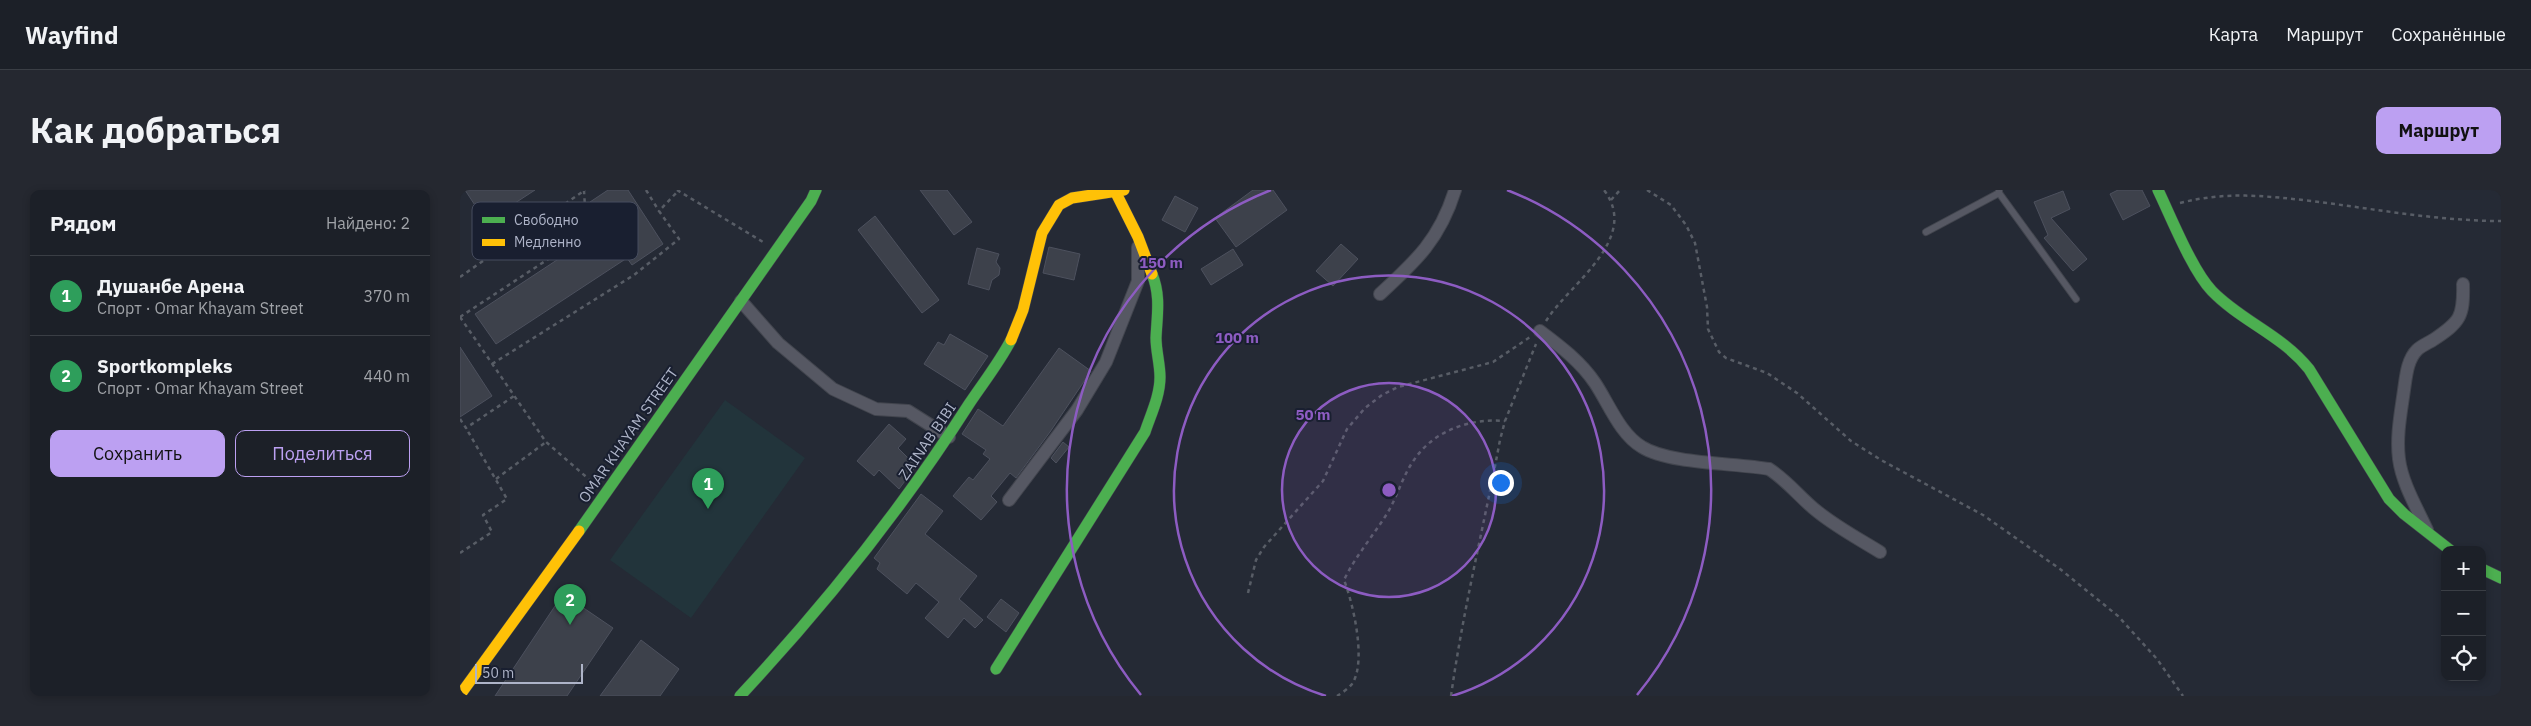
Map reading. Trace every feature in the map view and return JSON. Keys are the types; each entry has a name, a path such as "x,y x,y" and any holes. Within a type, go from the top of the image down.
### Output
{"street":[{"name":"OMAR KHAYAM STREET","path":"460,695 566,549 741,301 811,201 816,190"},
{"path":"1380,294 1428,248 1451,203 1455,190"},
{"path":"2158,190 2204,282 2213,294 2285,344 2298,357 2309,369 2389,499 2404,514 2444,546"},
{"name":"ZAINAB BIBI","path":"740,696 794,639 904,502 949,437 1018,325 1039,236 1060,204 1099,192 1120,192"},
{"path":"996,669 1100,508 1145,432 1154,412 1160,377 1156,340 1159,314 1158,289 1120,192"},
{"path":"1009,500 1077,410 1106,362 1138,281 1138,237"},
{"path":"2429,535 2399,460 2399,424 2407,372 2412,358 2417,351 2454,325 2460,317 2464,307 2463,284"},
{"path":"741,301 778,343 834,389 876,409 908,411 949,437"},
{"path":"1540,331 1575,359 1594,381 1632,441 1656,454 1682,459 1769,469 1780,476 1816,511 1839,528 1880,552"},
{"path":"2486,571 2501,578"}],"lane":[{"path":"1926,232 1999,192 2076,299"}],"path":[{"path":"567,202 584,190"},
{"path":"492,364 634,275 679,239 646,190"},
{"path":"1451,696 1465,606 1476,565 1505,421 1527,371 1540,331 1556,305 1603,254 1610,238 1614,219 1611,200 1604,190"},
{"path":"1611,200 1620,190"},
{"path":"1647,190 1671,205 1686,225 1695,243 1707,307 1708,329 1719,352 1726,358 1767,373 1797,393 1851,441 1881,460 1983,516 2060,569 2118,616 2157,659 2183,696"},
{"path":"659,211 678,191 762,241 778,248"},
{"path":"2167,206 2209,196 2262,196 2465,222 2501,222"},
{"path":"460,277 484,260"},
{"path":"547,260 460,317 546,442 591,481"},
{"path":"1248,593 1256,560 1264,547 1323,481 1347,429 1365,408 1382,395 1398,387 1493,362 1540,331"},
{"path":"466,428 514,396"},
{"path":"460,419 507,499 483,515 492,532 460,553"},
{"path":"1337,696 1353,683 1358,665 1358,642 1353,608 1344,580 1352,562 1388,512 1414,460 1429,443 1464,424 1487,420 1505,421"},
{"path":"496,479 546,442"}],"shaded area":[{"path":"725,400 805,458 691,618 610,560"}],"building":[{"path":"465,190 535,190 517,202 473,202"},
{"path":"608,190 628,190 636,202 590,202"},
{"path":"920,190 947,190 972,222 954,235"},
{"path":"1253,190 1273,190 1287,210 1236,247 1215,218"},
{"path":"2118,190 2142,190 2150,206 2123,220 2110,194"},
{"path":"2063,191 2070,209 2051,218 2087,259 2073,271 2044,238 2048,235 2034,202"},
{"path":"1175,196 1198,208 1185,232 1162,220"},
{"path":"638,205 663,244 632,265 628,260 638,260"},
{"path":"875,216 939,300 922,313 858,230"},
{"path":"1341,244 1358,259 1333,286 1316,271"},
{"path":"1049,247 1080,254 1074,280 1043,273"},
{"path":"977,248 999,254 996,262 1000,268 999,275 992,280 989,290 968,284"},
{"path":"1233,249 1243,265 1211,285 1201,269"},
{"path":"557,260 624,260 496,344 475,314"},
{"path":"950,334 988,356 965,390 924,364 938,342 944,345"},
{"path":"460,347 492,396 460,417"},
{"path":"1059,348 1091,371 1016,478 1010,473 991,496 997,502 981,520 953,496 969,477 973,480 990,459 983,454 986,450 962,434 978,409 1003,426"},
{"path":"889,424 906,439 898,448 916,466 899,489 879,470 874,476 857,461"},
{"path":"1063,442 1069,447 1056,463 1051,458"},
{"path":"921,494 943,511 925,534 977,576 959,599 983,620 975,628 964,618 948,638 925,618 939,602 916,583 907,594 877,569 880,563 874,558"},
{"path":"563,594 613,628 567,696 495,696"},
{"path":"1001,599 1019,613 1006,632 987,617"},
{"path":"641,640 679,669 660,696 600,696"}],"traffic: fast":[{"path":"579,531 811,201 816,190"},
{"path":"2158,190 2204,282 2223,302 2287,347 2309,369 2389,499 2404,514 2445,546"},
{"path":"996,669 1145,432 1160,384 1156,338 1157,290 1152,274"},
{"path":"740,696 802,627 890,519 996,365 1011,340"},
{"path":"2486,571 2501,578"}],"traffic: slow":[{"path":"1011,340 1023,310 1042,233 1059,205 1072,198 1124,190"},
{"path":"1116,193 1138,237 1152,274"},
{"path":"460,695 579,531"}],"place":[{"name":"Душанбе Арена","path":"708,509"},
{"name":"Sportkompleks","path":"570,625"}]}
